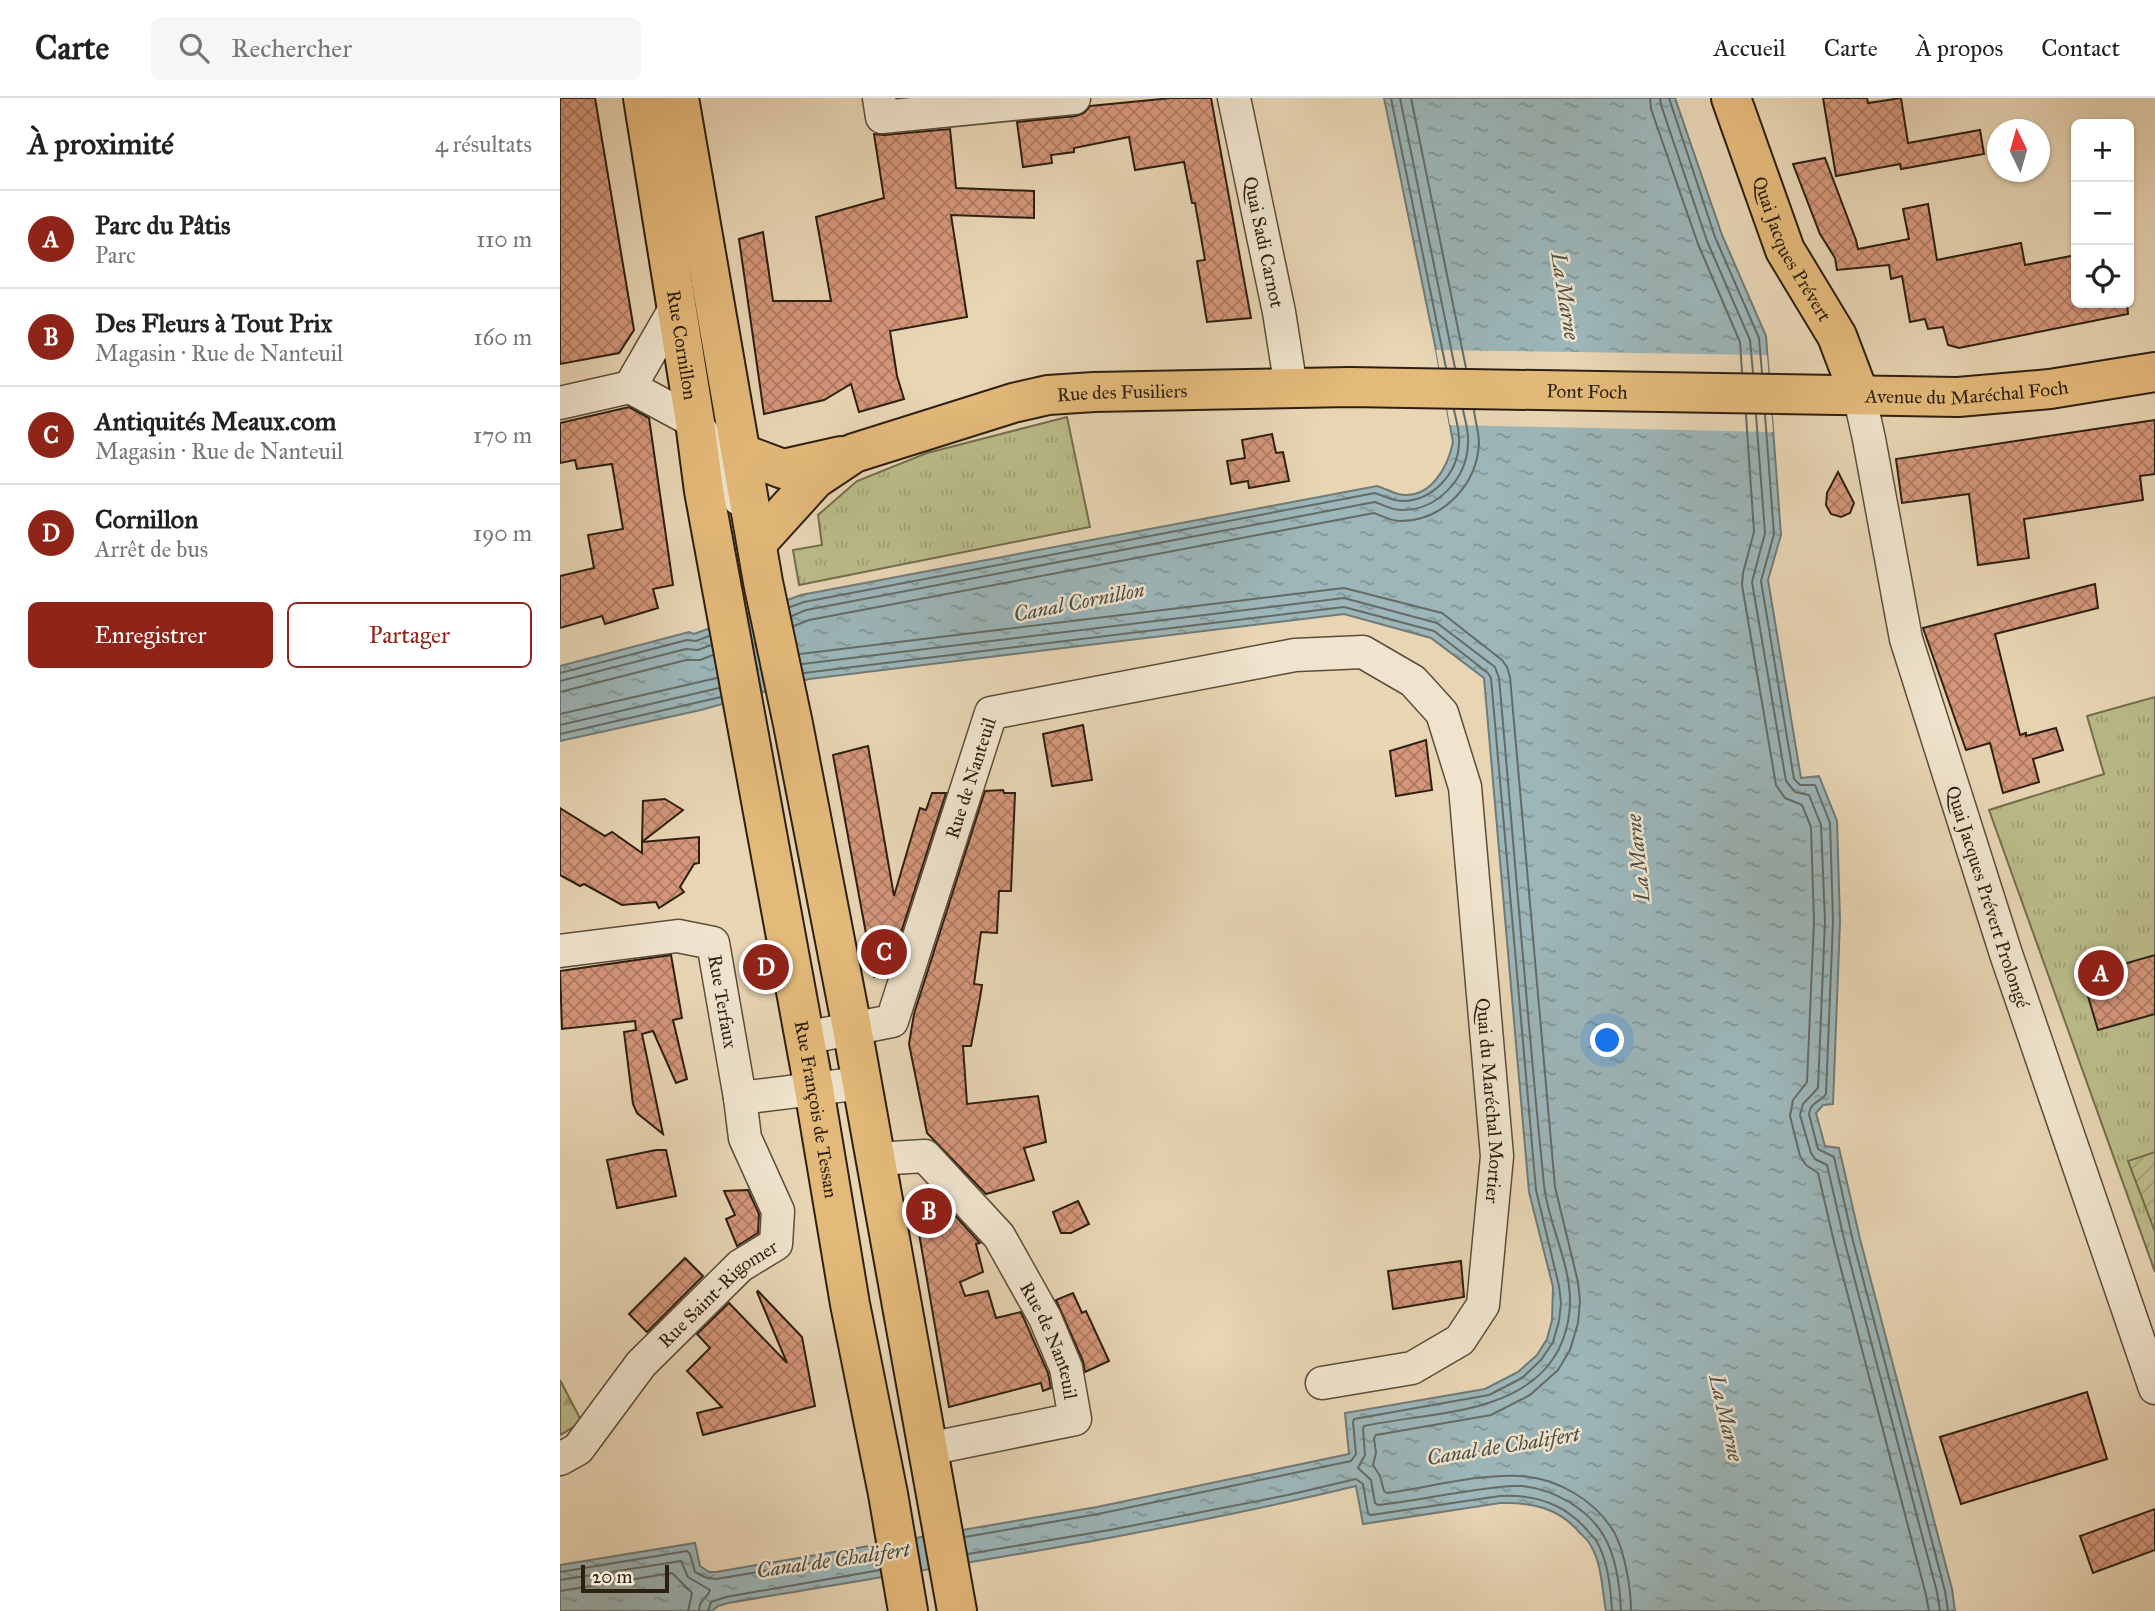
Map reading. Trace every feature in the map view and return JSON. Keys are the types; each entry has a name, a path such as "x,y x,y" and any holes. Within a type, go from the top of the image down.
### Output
{"main road":[{"name":"Rue Cornillon","path":"643,98 704,491 747,724"},
{"name":"Rue Cornillon","path":"679,98 743,454 763,582 852,1028"},
{"name":"Quai Jacques Prévert","path":"1731,98 1785,250 1837,336 1859,394"},
{"name":"Avenue du Maréchal Foch","path":"1778,394 1958,397 2020,392 2155,372"},
{"name":"Rue des Fusiliers","path":"743,454 783,469 854,453 1013,403 1048,395 1291,388 1396,388"},
{"name":"Pont Foch","path":"1396,388 1778,394"},
{"name":"Rue des Fusiliers","path":"757,542 815,479 854,453"},
{"name":"Rue François de Tessan","path":"747,724 814,1089 850,1304 908,1611"},
{"path":"852,1028 957,1611"}],"street":[{"path":"879,98 882,117 1074,98"},
{"name":"Quai Sadi Carnot","path":"1234,98 1279,312 1291,388"},
{"path":"630,387 676,307"},
{"path":"676,307 721,425 743,454"},
{"path":"560,403 630,387 695,422 722,460 757,542"},
{"name":"Quai Jacques Prévert Prolongé","path":"1859,394 1906,639 2006,954 2155,1388"},
{"name":"Quai du Maréchal Mortier","path":"1295,655 1363,652 1413,681 1442,713 1465,787 1497,1156 1483,1305 1460,1340 1412,1368 1322,1383"},
{"name":"Rue de Nanteuil","path":"852,1028 892,1021 991,713 1295,655"},
{"name":"Rue Terfaux","path":"560,951 678,936 713,943 740,1097"},
{"path":"804,1038 852,1028"},
{"path":"740,1097 862,1083"},
{"name":"Rue Saint-Rigomer","path":"560,1459 578,1449 641,1364 740,1266 776,1244 778,1211 745,1138 740,1097"},
{"name":"Rue de Nanteuil","path":"876,1159 925,1156 999,1236 1045,1318 1066,1368 1075,1419 931,1466"}],"green space":[{"path":"1067,417 1090,527 799,585 793,550 822,545 818,515 857,481 927,453"},
{"path":"2155,697 2155,1272 1989,810 2104,774 2087,716"},
{"path":"2155,1152 2155,1232 2128,1161"},
{"path":"560,1380 582,1422 560,1435"}],"water":[{"path":"1384,98 1675,98 1722,235 1766,336 1781,535 1768,580 1801,778 1819,776 1837,821 1840,921 1833,1104 1823,1105 1816,1113 1825,1146 1839,1148 1860,1239 1952,1589 1955,1611 1606,1611 1595,1553 1572,1524 1554,1512 1534,1505 1500,1503 1363,1524 1356,1486 1122,1536 728,1603 712,1611 560,1611 560,1565 695,1543 700,1566 709,1572 716,1572 1097,1507 1349,1454 1345,1413 1485,1389 1518,1372 1537,1355 1547,1339 1552,1320 1553,1287 1529,1192 1484,678 1431,638 1344,614 809,679 701,710 560,741 560,666 689,632 694,634 801,595 1377,486 1409,495 1428,487 1436,480 1447,462 1453,442"}],"pier":[{"path":"1436,350 1767,355 1773,432 1450,425"}],"building":[{"path":"560,98 595,98 634,330 619,353 560,364"},
{"path":"1172,98 1211,98 1251,318 1207,322 1197,261 1205,260 1195,203 1192,203 1184,162 1135,170 1129,137 1074,148 1074,152 1051,155 1052,163 1023,167 1017,122 1076,116 1084,113 1090,106"},
{"path":"1823,98 1867,98 1868,103 1901,98 1908,143 1980,130 1984,154 1901,169 1900,164 1836,176"},
{"path":"950,129 956,188 1034,191 1034,218 951,215 967,317 890,331 897,376 904,399 859,412 851,384 824,400 764,414 739,239 763,232 773,301 831,301 816,217 884,198 874,134"},
{"path":"1825,158 1858,249 1909,239 1903,209 1928,204 1937,260 2021,243 2025,265 2071,256 2071,308 2127,308 2128,314 1959,348 1948,345 1943,327 1928,329 1925,319 1910,322 1902,276 1891,279 1889,265 1837,270 1835,258 1820,234 1793,164"},
{"path":"629,407 649,418 673,585 653,589 658,608 605,624 602,616 560,628 560,576 594,568 588,535 623,529 612,464 577,469 575,460 560,463 560,423"},
{"path":"2155,420 2155,474 2140,476 2143,500 2024,519 2029,558 1978,565 1969,494 1902,503 1896,459"},
{"path":"1272,434 1276,453 1283,452 1289,481 1249,488 1248,481 1231,484 1227,461 1245,458 1242,440"},
{"path":"1838,472 1854,503 1850,513 1841,517 1831,514 1826,505 1827,493"},
{"path":"2095,584 2098,608 1995,634 2020,735 2026,733 2026,736 2056,728 2063,750 2033,759 2039,782 2003,793 1990,743 1966,750 1923,628"},
{"path":"1083,725 1092,780 1052,786 1043,734"},
{"path":"1426,740 1432,790 1396,796 1390,751"},
{"path":"868,746 894,896 920,808 926,810 932,793 946,793 887,976 874,977 833,755"},
{"path":"1003,790 1004,793 1015,793 1011,891 999,891 997,933 981,932 974,984 982,985 980,998 971,1046 963,1046 967,1104 1038,1096 1046,1142 1024,1148 1034,1180 986,1194 927,1133 909,1044 914,1014 985,791"},
{"path":"665,799 683,810 642,842 643,801"},
{"path":"560,808 605,836 612,832 642,853 642,842 699,837 699,863 694,864 680,887 684,892 659,908 656,902 622,905 584,884 580,886 560,875"},
{"path":"671,955 682,1018 673,1020 687,1079 676,1083 653,1031 642,1034 663,1134 637,1113 633,1104 624,1032 636,1030 635,1021 562,1029 560,971"},
{"path":"2155,955 2155,1014 2098,1030 2082,976"},
{"path":"666,1150 676,1196 617,1208 607,1160"},
{"path":"930,1188 980,1243 976,1244 983,1272 960,1282 965,1296 988,1291 996,1318 1021,1312 1048,1373 1051,1388 1043,1391 1041,1383 949,1407 912,1193"},
{"path":"748,1190 759,1214 758,1233 737,1246 726,1219 735,1215 724,1191"},
{"path":"1078,1201 1089,1224 1071,1233 1061,1233 1053,1212"},
{"path":"685,1258 703,1276 647,1332 629,1314"},
{"path":"1461,1261 1464,1297 1393,1309 1388,1271"},
{"path":"758,1291 802,1337 815,1406 703,1435 697,1413 722,1407 687,1371 710,1348 697,1334 729,1303 787,1363"},
{"path":"1073,1293 1082,1313 1086,1311 1109,1361 1085,1372 1083,1361 1056,1300"},
{"path":"2087,1392 2107,1459 1961,1504 1940,1437"},
{"path":"2155,1509 2155,1550 2093,1573 2080,1536"}],"place":[{"name":"Antiquités Meaux.com","path":"884,952"},
{"name":"Cornillon","path":"766,967"},
{"name":"Parc du Pâtis","path":"2101,973"},
{"name":"Des Fleurs à Tout Prix","path":"929,1211"}],"water label":[{"name":"La Marne","path":"1565,296"},
{"name":"Canal Cornillon","path":"1079,602"},
{"name":"La Marne","path":"1638,858"},
{"name":"La Marne","path":"1726,1418"},
{"name":"Canal de Chalifert","path":"1503,1446"},
{"name":"Canal de Chalifert","path":"833,1560"}]}
